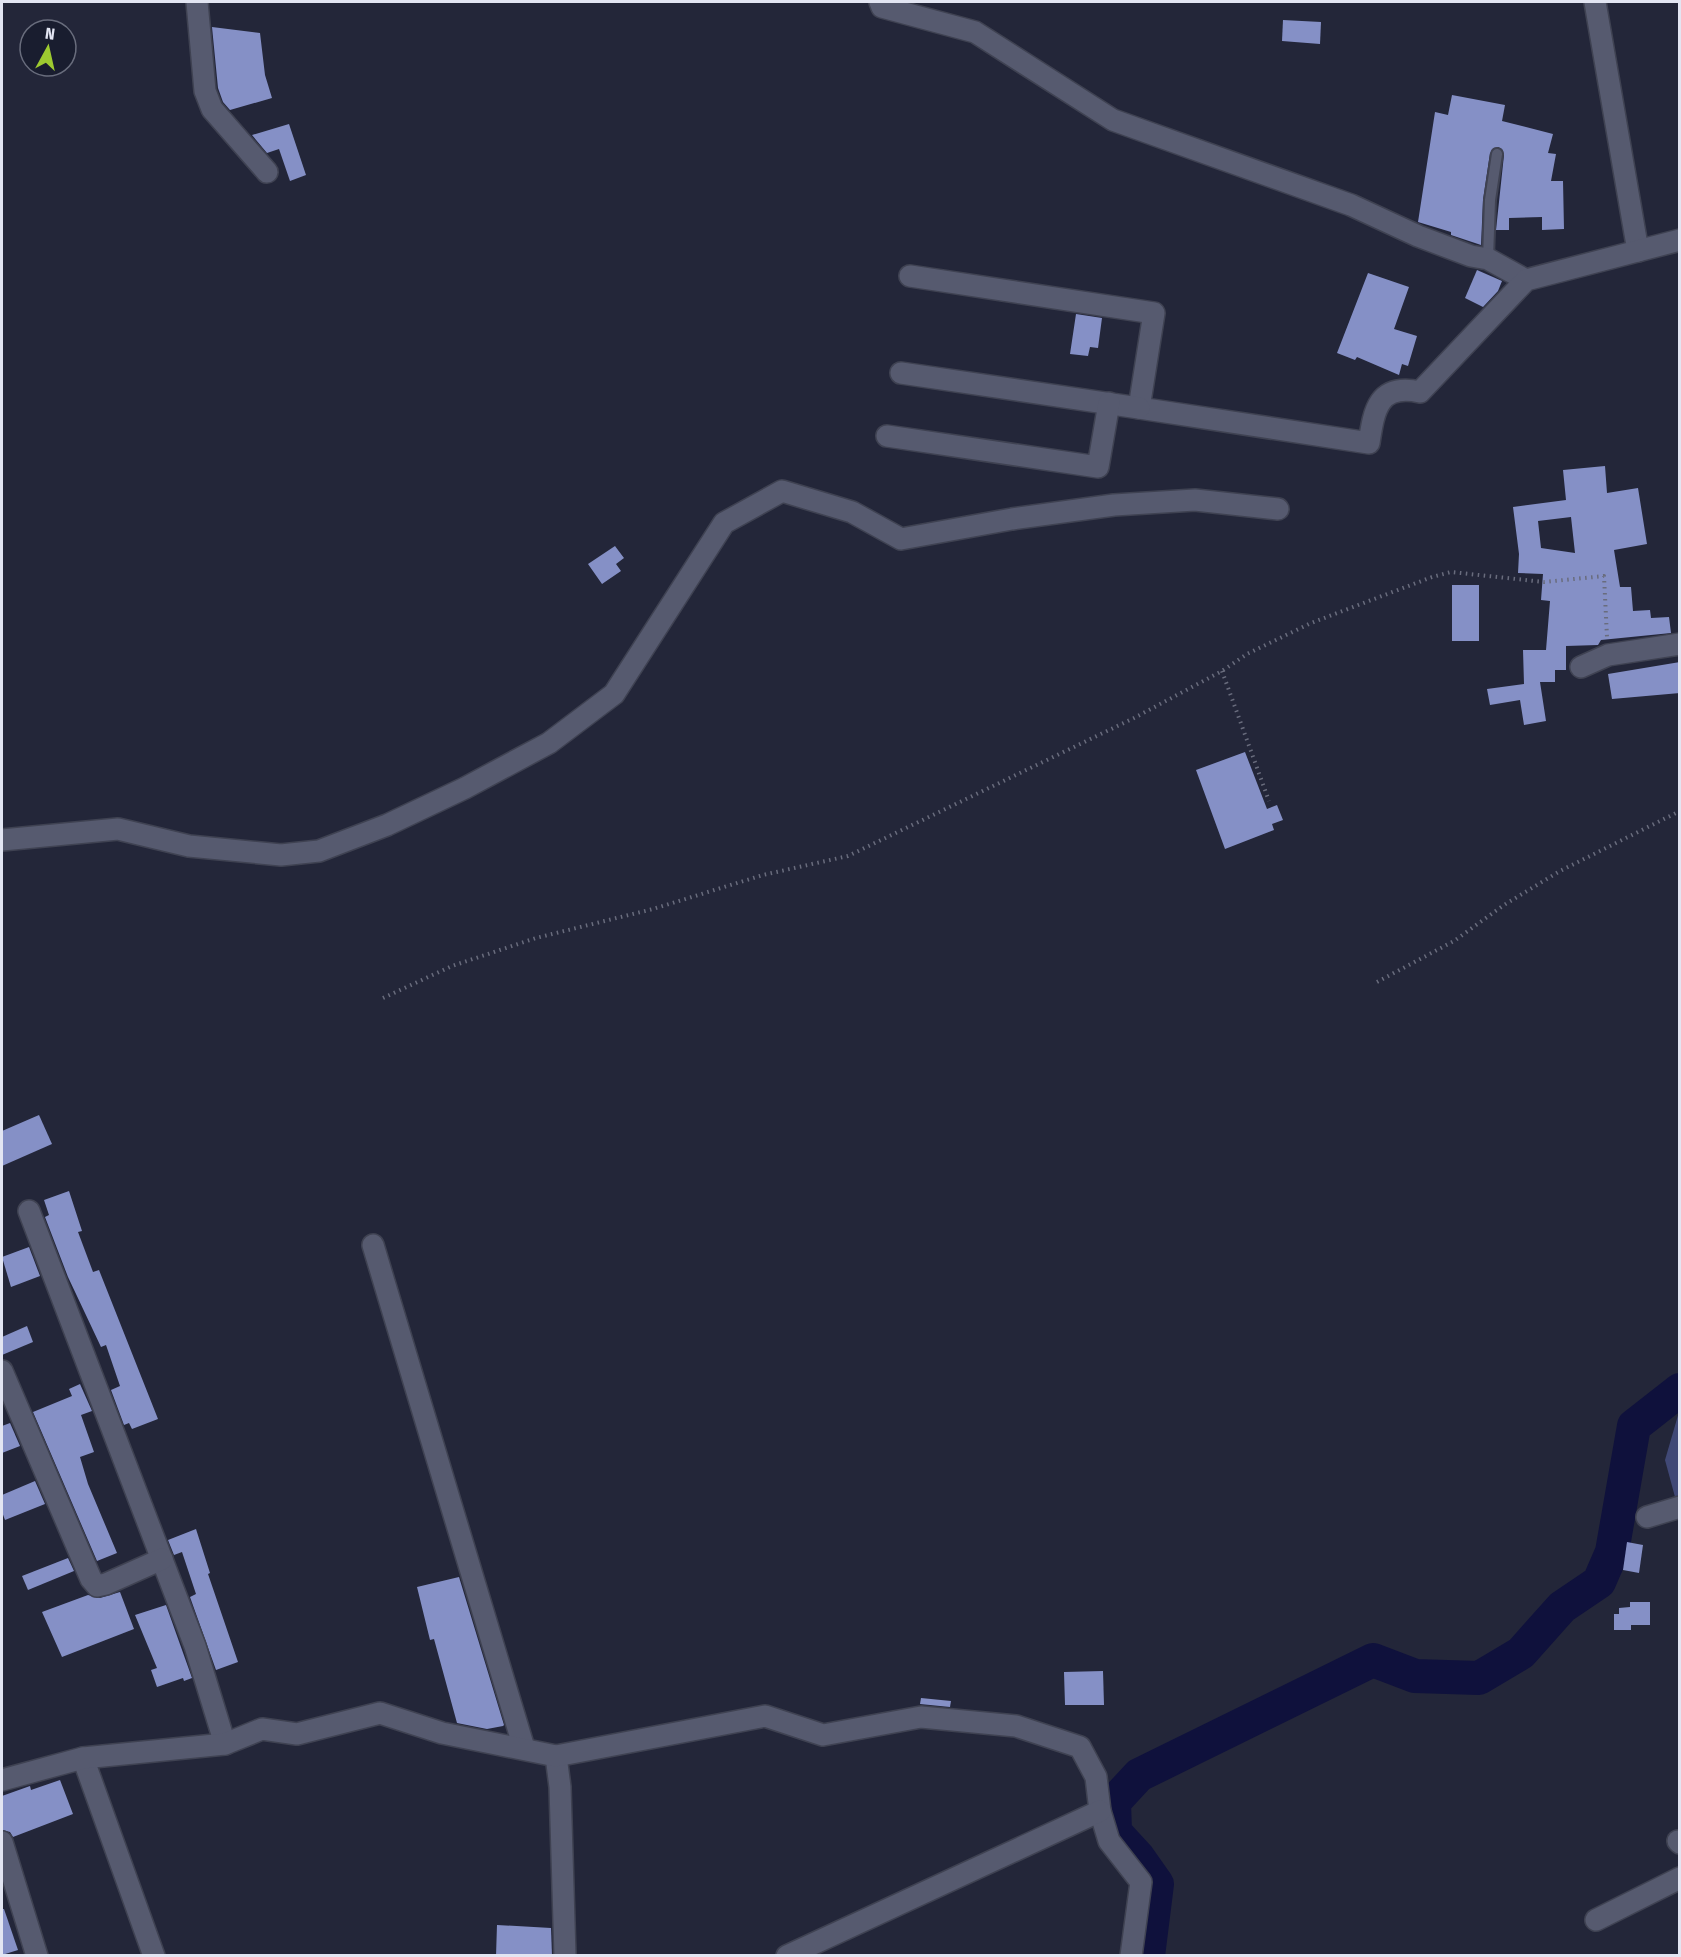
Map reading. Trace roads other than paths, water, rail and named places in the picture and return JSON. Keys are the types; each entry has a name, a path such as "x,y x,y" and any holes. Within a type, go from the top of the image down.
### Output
{"street":[{"path":"197,2 205,91 212,109 267,172"},
{"path":"880,2 882,7 975,32 1113,120 1351,205 1418,236 1471,256 1488,259 1526,280"},
{"path":"1595,2 1638,251"},
{"path":"901,373 1369,443 1374,408 1384,398 1396,392 1408,389 1420,392 1526,280 1680,240"},
{"path":"910,276 1154,313 1139,408"},
{"path":"887,436 1098,467 1109,403"},
{"path":"2,840 118,829 189,846 281,855 319,851 387,825 465,788 549,743 614,694 724,523 782,491 852,512 901,539 1012,519 1114,505 1195,500 1278,509"},
{"path":"1581,667 1608,655 1680,644"},
{"path":"29,1211 195,1646 225,1744"},
{"path":"373,1245 524,1748"},
{"path":"2,1371 91,1579 97,1586 106,1584 162,1559"},
{"path":"1647,1517 1680,1507"},
{"path":"4,1774 84,1758 225,1744 262,1729 297,1734 380,1713 442,1733 556,1756 765,1716 823,1735 921,1717 1004,1725 1080,1747 1096,1778 1100,1811 1109,1841 1141,1882 1131,1956"},
{"path":"556,1756 560,1787 565,1956"},
{"path":"84,1758 154,1956"},
{"path":"787,1956 1100,1811"},
{"path":"2,1842 37,1956"},
{"path":"1596,1920 1680,1878"}],"lane":[{"path":"1488,259 1490,200 1497,154"}],"waterway":[{"path":"1148,1956 1157,1884 1138,1857 1115,1832 1114,1802 1139,1775 1373,1660 1415,1676 1479,1678 1521,1653 1562,1607 1599,1582 1612,1552 1634,1426 1680,1390"}]}
